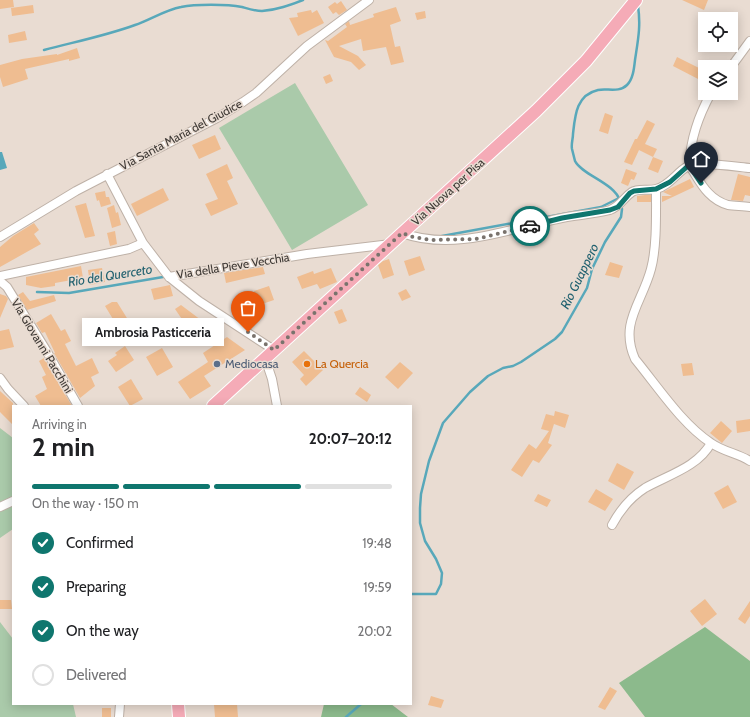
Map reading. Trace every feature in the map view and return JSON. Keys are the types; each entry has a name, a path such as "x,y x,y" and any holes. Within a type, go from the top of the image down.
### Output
{"main road":[{"name":"Via Nuova per Pisa","path":"214,405 536,111 568,80 606,38 636,0"},
{"path":"178,705 179,717"}],"street":[{"name":"Via Santa Maria del Giudice","path":"0,237 76,191 217,118 243,102 256,93 306,46 369,0"},
{"path":"735,60 750,41"},
{"path":"707,100 694,131 689,165 707,193 715,200 728,205 750,207"},
{"path":"402,233 413,237 430,240 476,239 562,218 603,212 621,204 630,193 634,191 656,189 670,182 689,165 702,164 750,168"},
{"name":"Via della Pieve Vecchia","path":"107,174 143,243 169,277 308,254 392,243"},
{"path":"656,189 653,258 648,279 634,311 629,328 631,350 635,359 696,433 724,451 742,456 750,461"},
{"path":"0,276 129,249 143,243"},
{"path":"169,277 199,301 274,350"},
{"name":"Via Giovanni Pacchini","path":"0,280 7,287 46,350 77,405"},
{"path":"265,358 272,379 277,405"},
{"path":"0,378 23,405"},
{"path":"612,525 618,514 634,497 645,489 698,459 706,453 711,443"},
{"path":"0,507 12,501"},
{"path":"119,717 120,705"}],"green space":[{"path":"295,83 368,205 292,250 219,128"},
{"path":"0,428 12,437 12,530 0,538"},
{"path":"0,622 12,638 12,705 73,705 76,717 0,717"},
{"path":"705,627 750,661 750,717 645,717 619,683"},
{"path":"324,705 392,705 408,717 321,717"}],"water":[{"path":"0,152 2,152 7,168 0,170"},
{"path":"157,318 165,331 158,335 150,322"}],"building":[{"path":"0,0 13,0 14,7 0,9"},
{"path":"682,0 708,0 704,10"},
{"path":"341,1 347,10 339,15 336,12 333,14 328,7 335,2 337,4"},
{"path":"33,5 34,13 12,16 11,8"},
{"path":"396,7 401,21 390,25 395,47 400,46 404,62 391,65 386,47 363,51 361,39 339,46 358,56 366,65 359,70 351,62 334,57 325,40 328,41 347,27 345,24 349,21 350,25 374,17 373,14"},
{"path":"311,10 312,13 317,10 324,23 298,36 289,18 298,17 297,13"},
{"path":"425,11 426,18 417,20 415,13"},
{"path":"25,31 27,40 9,43 8,35"},
{"path":"77,48 80,58 25,69 28,79 3,87 0,77 0,65 22,59 57,55"},
{"path":"677,57 698,68 698,79 673,66"},
{"path":"330,74 333,81 326,84 323,77"},
{"path":"605,113 613,116 608,134 599,131"},
{"path":"647,120 655,124 645,144 657,149 653,157 639,150 632,165 624,162 635,139 637,139"},
{"path":"215,135 221,149 199,159 192,145"},
{"path":"653,157 663,161 658,173 648,169"},
{"path":"227,164 233,178 227,181 238,204 211,216 205,204 218,199 206,174"},
{"path":"626,169 637,173 634,180 631,179 628,186 621,183"},
{"path":"738,174 750,177 750,196 745,195 743,201 731,200"},
{"path":"690,179 694,187 662,202 662,196 672,196 663,192"},
{"path":"163,188 169,200 137,216 131,204"},
{"path":"105,191 106,197 109,197 111,204 101,207 99,200 97,201 95,193"},
{"path":"651,195 651,202 637,202 637,196"},
{"path":"86,203 95,236 85,238 75,206"},
{"path":"114,205 116,213 118,212 121,225 112,228 107,208"},
{"path":"34,223 39,230 34,234 41,244 0,267 0,247 13,236"},
{"path":"115,231 117,244 110,246 107,233"},
{"path":"420,256 425,270 409,276 404,261"},
{"path":"389,259 394,275 383,279 378,265"},
{"path":"610,262 623,266 619,278 605,275"},
{"path":"81,266 83,278 55,283 55,286 41,288 26,285 26,277"},
{"path":"263,267 265,274 226,283 224,273"},
{"path":"102,268 105,282 90,285 88,270"},
{"path":"331,268 337,282 320,289 317,284 302,289 297,277 313,271 314,274"},
{"path":"170,285 173,296 154,300 151,289"},
{"path":"269,286 274,300 259,305 254,291"},
{"path":"406,289 411,297 402,301 398,293"},
{"path":"23,292 30,301 54,295 56,301 27,310 18,295"},
{"path":"0,294 6,296 8,299 0,318"},
{"path":"112,302 117,302 130,323 119,329 105,306"},
{"path":"181,305 213,329 189,345 181,333 188,328 175,309"},
{"path":"342,309 347,321 339,324 334,312"},
{"path":"51,314 61,331 65,329 71,341 65,344 76,366 92,358 99,373 91,377 95,386 80,398 54,353 45,332 42,333 36,323"},
{"path":"9,329 14,347 0,350 0,331"},
{"path":"227,337 245,350 204,376 211,386 190,399 178,382 208,362 203,353"},
{"path":"125,346 134,360 116,372 108,361 117,355 115,353"},
{"path":"162,348 173,367 157,376 146,357"},
{"path":"304,351 323,370 306,386 300,379 304,375 292,362"},
{"path":"44,358 71,405 40,405 35,396 47,389 42,377 46,375 39,361"},
{"path":"400,362 413,373 398,389 385,377"},
{"path":"692,363 694,375 683,376 681,364"},
{"path":"131,379 143,399 129,405 118,387"},
{"path":"360,387 371,395 367,402 355,394"},
{"path":"0,391 13,403 12,424 0,412"},
{"path":"555,411 569,415 565,428 554,424 548,443 552,445 539,463 533,460 522,477 511,470 529,444 536,449 549,431 541,429 546,414 554,416"},
{"path":"750,419 750,431 737,433 736,421"},
{"path":"721,421 732,431 722,443 710,433"},
{"path":"617,463 634,472 624,490 608,481"},
{"path":"728,485 737,502 723,509 714,493"},
{"path":"596,489 613,499 605,511 588,502"},
{"path":"538,494 551,500 547,507 534,501"},
{"path":"705,599 717,614 702,626 690,611"},
{"path":"0,600 11,600 12,609 0,609"},
{"path":"750,601 750,616 745,624 738,619"},
{"path":"610,687 617,691 605,710 598,707"},
{"path":"431,696 444,700 441,708 428,705"},
{"path":"214,705 237,705 238,717 215,717"},
{"path":"102,708 111,708 111,717 102,717"}],"waterway":[{"path":"44,50 124,29 169,10 181,7 194,5 220,5 236,6 262,11 278,8 303,0"},
{"name":"Rio Guappero","path":"620,201 612,189 584,171 579,166 575,161 572,143 576,113 585,96 598,90 620,89 627,85 631,80 634,70 639,33 638,6"},
{"name":"Rio del Querceto","path":"442,236 601,207 619,198"},
{"name":"Rio Guappero","path":"412,594 436,594 441,584 442,573 436,559 425,541 420,523 420,508 421,494 429,461 443,423 470,392 488,376 503,368 513,366 521,362 555,339 562,332 587,288 592,269 605,242 621,217 621,206"},
{"name":"Rio del Querceto","path":"37,292 69,293 163,277"},
{"name":"Rio Guappero","path":"346,717 360,705"}],"way so far":[{"path":"248,332 274,350 402,233 413,237 430,240 476,239 530,226"}],"place":[{"name":"Ambrosia Pasticceria","path":"248,332"},
{"name":"Mediocasa","path":"217,364"},
{"name":"La Quercia","path":"307,364"}],"route":[{"path":"530,226 562,218 603,212 618,207 630,193 634,191 656,189 670,182 689,165 701,183"}]}
